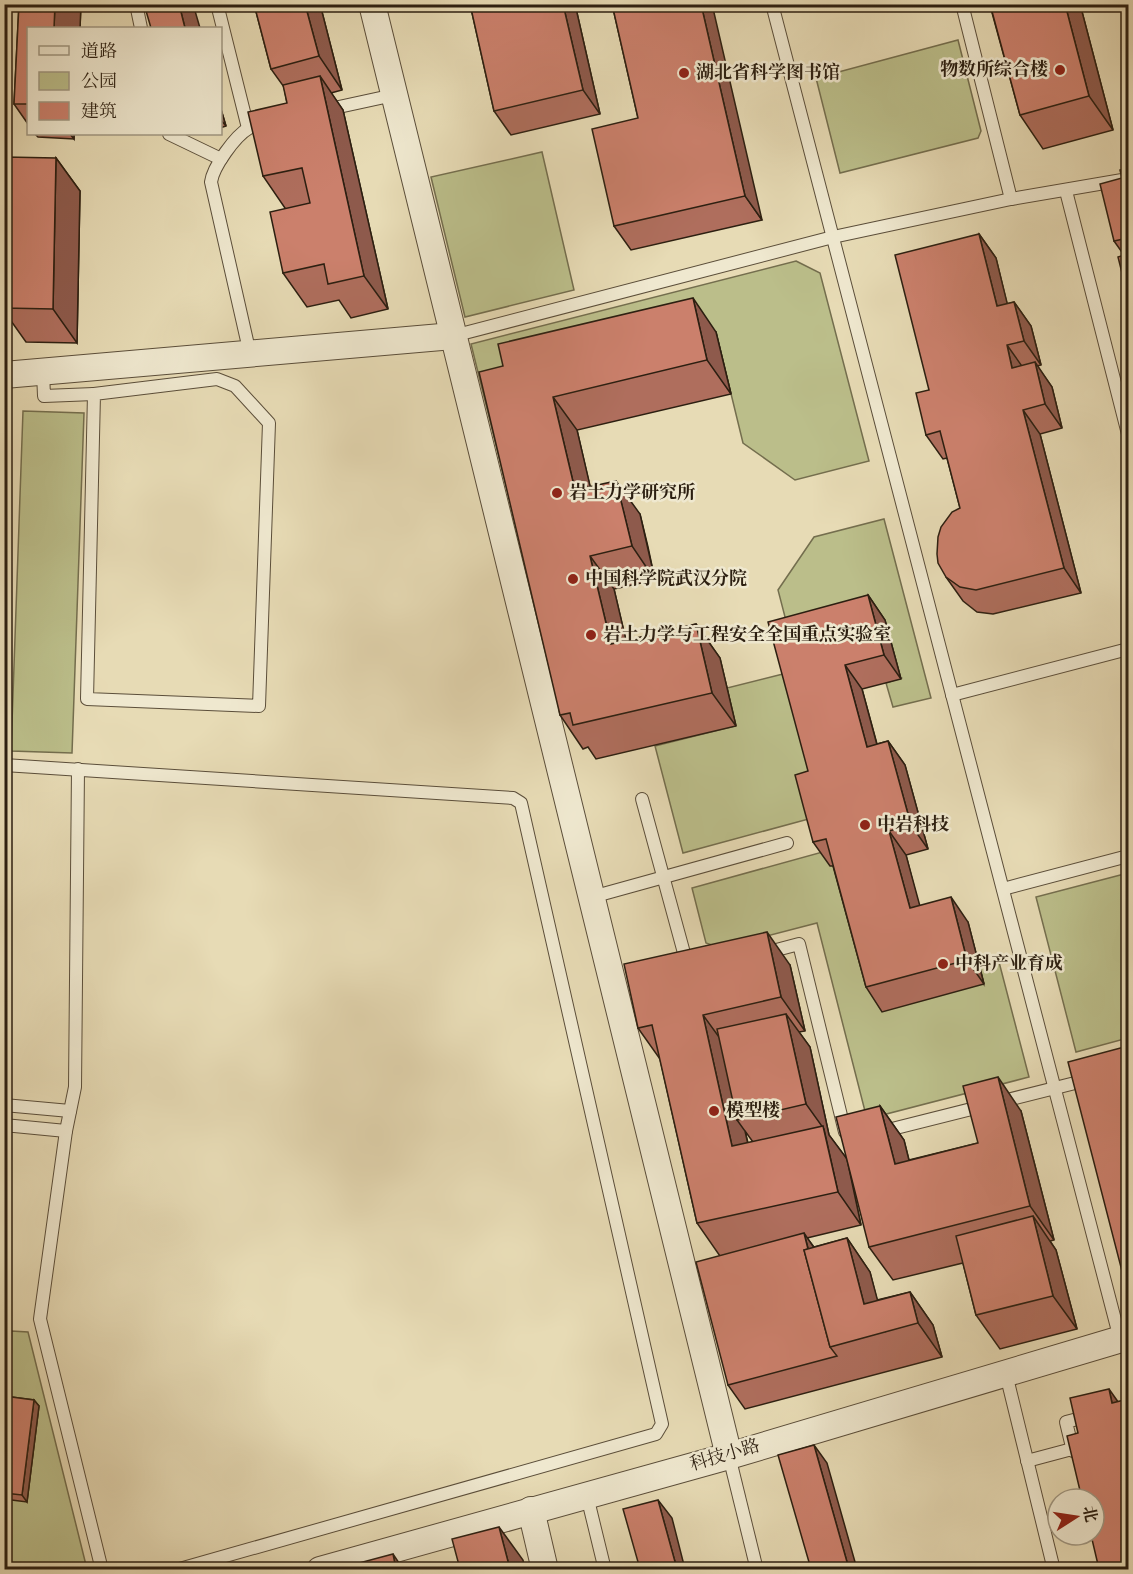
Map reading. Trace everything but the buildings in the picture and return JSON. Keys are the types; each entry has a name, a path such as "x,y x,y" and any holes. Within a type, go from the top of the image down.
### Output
{"street":[{"path":"372,4 729,1456"},
{"path":"4,375 453,336"},
{"name":"科技小路","path":"320,1569 729,1456 1124,1338"},
{"path":"531,1510 546,1569"}],"lane":[{"path":"136,4 141,27"},
{"path":"217,4 248,128"},
{"path":"772,4 1055,1088 1124,1338"},
{"path":"962,4 1011,199"},
{"path":"315,112 394,94"},
{"path":"250,354 211,182 212,174 221,159 248,128 281,120"},
{"path":"171,135 221,159"},
{"path":"453,336 833,237 1011,199 1128,179"},
{"path":"1066,191 1128,434"},
{"path":"43,372 44,396 94,394 216,379 235,386 269,423 259,706 87,699 94,394"},
{"path":"952,695 1128,649"},
{"path":"4,765 513,798 520,803 662,1424 656,1434 176,1569"},
{"path":"78,769 75,1087 66,1131 40,1319 102,1569"},
{"path":"642,799 689,972 700,969"},
{"path":"592,897 787,843"},
{"path":"1003,889 1128,856"},
{"path":"755,955 800,944 848,1140 1097,1077"},
{"path":"4,1105 70,1111"},
{"path":"4,1125 66,1131"},
{"path":"1006,1374 1054,1569"},
{"path":"1027,1461 1073,1454 1066,1422 1097,1413"},
{"path":"729,1456 757,1569"},
{"path":"586,1496 605,1569"}],"green space":[{"path":"958,40 981,131 978,138 840,173 816,78"},
{"path":"542,152 574,290 465,317 431,177"},
{"path":"796,261 820,273 869,461 795,480 743,443 716,332 522,378 559,700 471,344"},
{"path":"23,411 84,413 72,753 11,751"},
{"path":"884,519 931,698 893,707 886,683 901,678 792,644 778,590 814,537"},
{"path":"791,672 816,817 683,853 655,746 735,726 727,688"},
{"path":"826,851 843,863 984,985 980,967 999,962 1029,1077 867,1119 817,923 720,948 706,943 692,888"},
{"path":"1128,873 1128,1038 1076,1052 1036,897"},
{"path":"11,1331 28,1332 87,1569 5,1570 4,1390"}],"place":[{"name":"物数所综合楼","path":"1060,70"},
{"name":"湖北省科学图书馆","path":"684,73"},
{"name":"岩土力学研究所","path":"557,493"},
{"name":"中国科学院武汉分院","path":"573,579"},
{"name":"岩土力学与工程安全全国重点实验室","path":"591,635"},
{"name":"中岩科技","path":"865,825"},
{"name":"中科产业育成","path":"943,964"},
{"name":"模型楼","path":"714,1111"}]}
